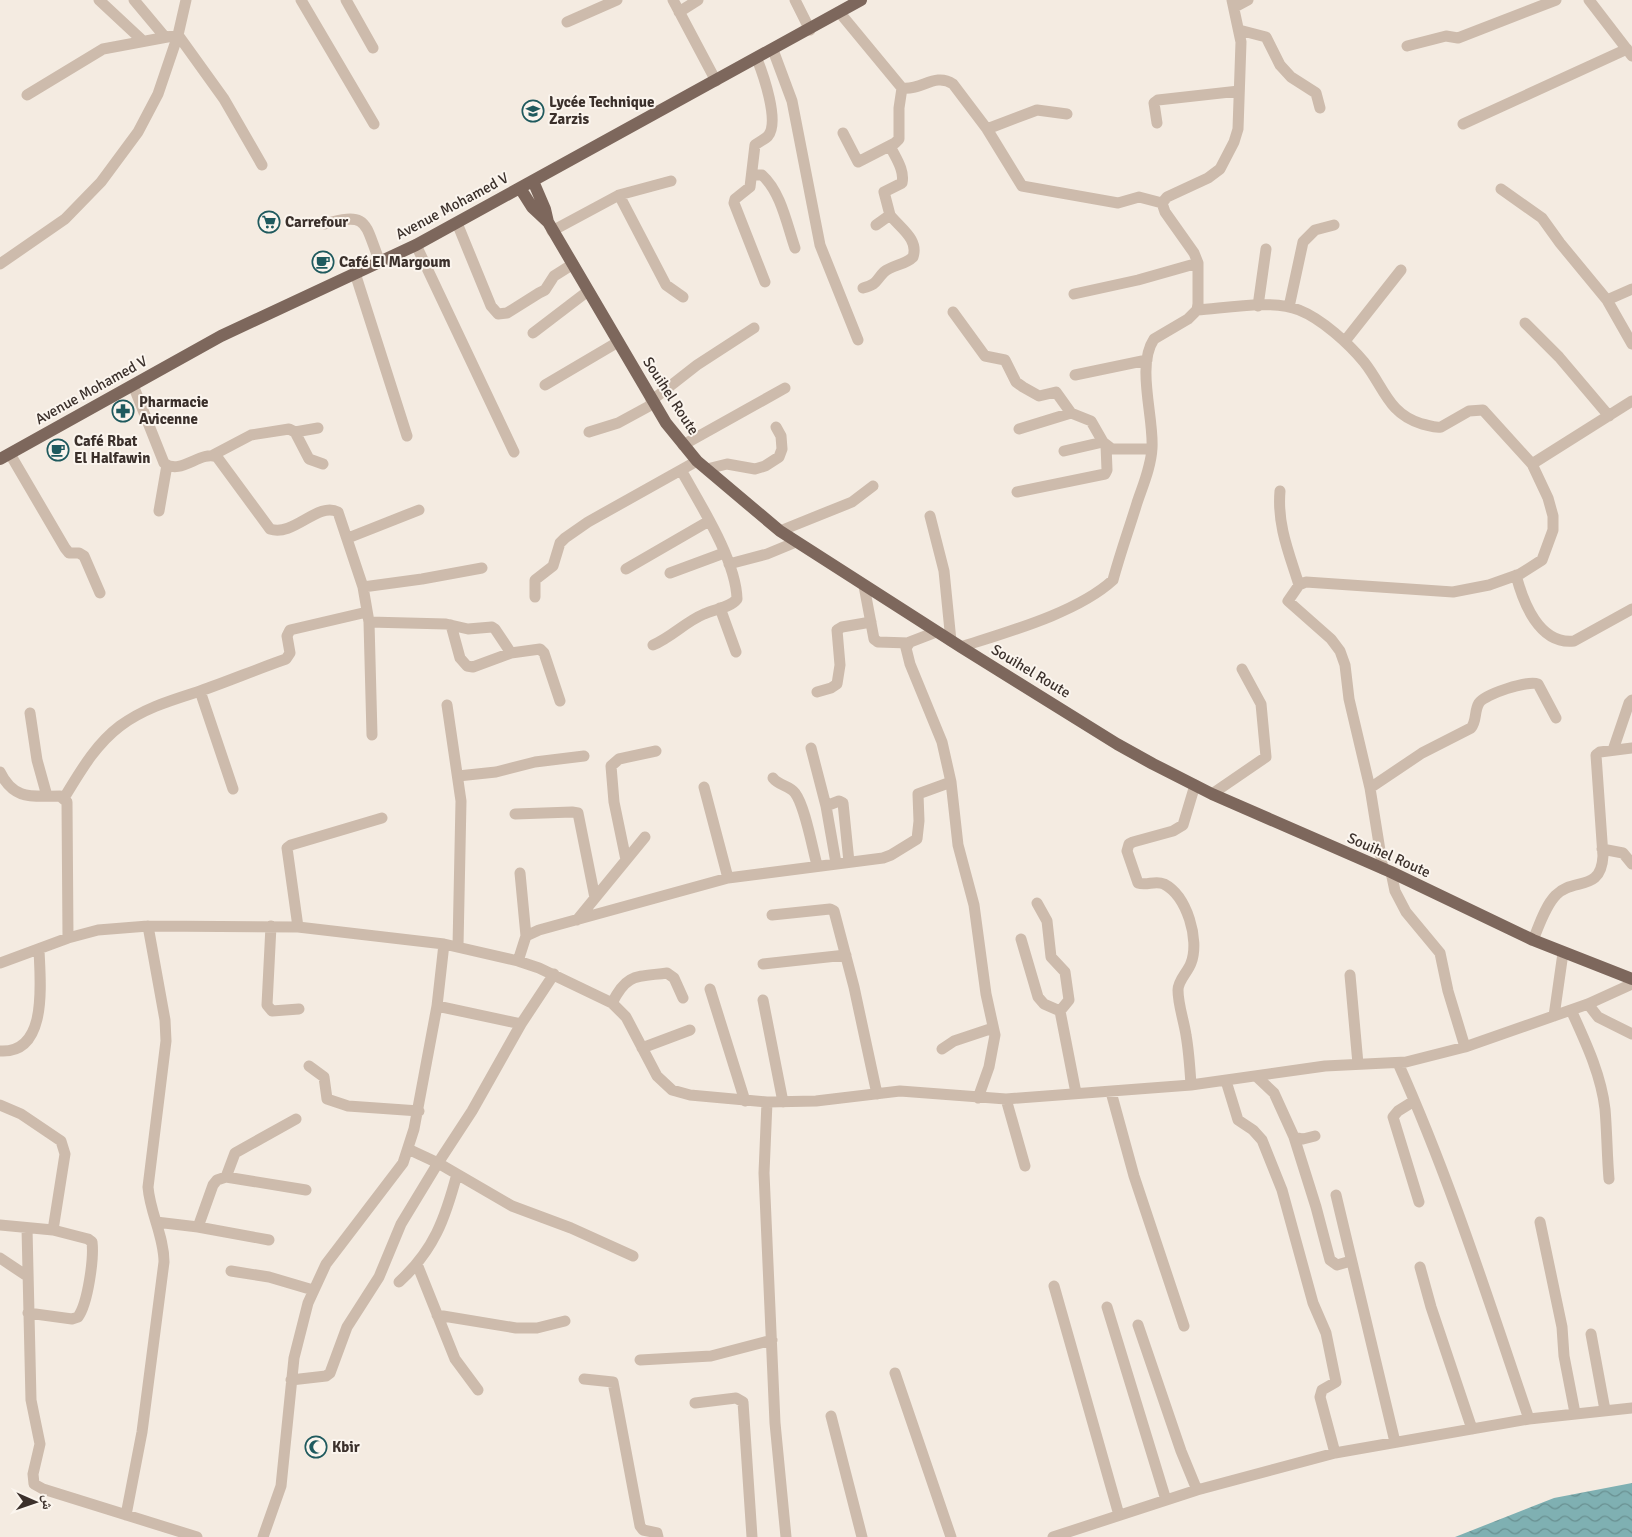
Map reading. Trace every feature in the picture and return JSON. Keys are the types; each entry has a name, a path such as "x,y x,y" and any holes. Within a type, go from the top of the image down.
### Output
{"main road":[{"name":"Avenue Mohamed V","path":"5,456 221,336 416,245 716,82 861,0"},
{"path":"533,181 546,208 550,227"},
{"path":"520,188 532,207 550,227"},
{"name":"Souihel Route","path":"550,227 652,402 683,445 702,465 780,531 936,632 1117,744 1212,794 1387,870 1533,940 1632,979"}],"street":[{"path":"99,0 143,41"},
{"path":"134,0 165,37"},
{"path":"301,0 374,124"},
{"path":"346,0 373,48"},
{"path":"567,22 617,0"},
{"path":"673,0 716,82"},
{"path":"679,12 698,0"},
{"path":"795,0 810,30"},
{"path":"1162,203 1167,197 1208,178 1220,169 1230,153 1238,129 1239,30 1234,4 1248,0"},
{"path":"1407,46 1446,36 1458,38 1497,25 1556,0"},
{"path":"1462,124 1630,53 1589,0"},
{"path":"0,264 65,219 101,182 138,132 152,106 178,34 183,1"},
{"path":"840,13 902,88 914,89 938,79 946,80 953,84 987,129 1022,186 1042,191 1068,192 1118,203 1139,197 1162,203"},
{"path":"1239,30 1266,37 1280,65 1291,77 1316,93 1320,108"},
{"path":"27,95 103,49 178,34"},
{"path":"178,34 224,99 262,165"},
{"path":"773,50 792,101 820,245 858,340"},
{"path":"757,59 770,97 770,129 767,136 755,145 750,187 735,199 734,203 764,282"},
{"path":"843,133 858,162 890,146 899,139 901,133 898,118 902,88"},
{"path":"1157,123 1154,103 1158,100 1239,91"},
{"path":"987,129 1037,110 1067,114"},
{"path":"863,288 875,285 884,272 913,258 915,252 911,238 890,215 884,192 902,183 903,179 900,167 890,146"},
{"path":"752,174 762,175 769,183 780,202 795,248"},
{"path":"550,227 618,196 671,181"},
{"path":"1501,190 1542,218 1560,244 1607,300 1632,344"},
{"path":"618,196 666,285 683,297"},
{"path":"1162,203 1165,212 1194,253 1198,263 1197,310"},
{"path":"876,225 890,215"},
{"path":"325,224 356,218 363,222 380,262"},
{"path":"457,222 491,306 498,314 507,313 540,293 554,276 573,264"},
{"path":"1289,307 1303,242 1315,230 1334,225"},
{"path":"416,245 514,452"},
{"path":"1258,306 1266,249"},
{"path":"1074,294 1138,280 1198,263"},
{"path":"1345,341 1401,270"},
{"path":"355,273 407,436"},
{"path":"1607,300 1632,289"},
{"path":"533,333 588,291"},
{"path":"930,516 944,570 956,644 1041,620 1104,588 1113,580 1150,466 1152,449 1147,360 1150,345 1154,339 1188,319 1197,310 1258,306 1289,307 1304,312 1345,341 1365,363 1385,396 1408,419 1441,427 1469,411 1482,410 1532,464 1548,498 1553,516 1553,530 1542,560 1516,575 1489,585 1453,592 1306,582 1299,585 1288,601 1331,639 1340,651 1345,665 1349,699 1387,870 1406,912 1440,953 1448,991 1465,1047"},
{"path":"953,312 985,356 1007,362 1016,382 1039,396 1056,392 1070,413 1091,421 1104,443 1105,474 1017,492"},
{"path":"1525,323 1558,357 1609,416"},
{"path":"589,432 618,423 652,402 697,365 754,328"},
{"path":"544,385 618,342"},
{"path":"1075,375 1147,360"},
{"path":"132,385 167,465 159,511"},
{"path":"683,445 785,388"},
{"path":"1532,464 1632,401"},
{"path":"1019,429 1070,413"},
{"path":"535,597 535,580 553,566 560,543 565,538 588,522 681,470 702,465 727,464 755,469 765,466 779,457 782,449 781,436 776,427"},
{"path":"295,432 318,428"},
{"path":"167,465 176,466 213,455 257,433 289,429 295,432 309,458 323,464"},
{"path":"1064,451 1104,443 1118,450 1152,449"},
{"path":"213,455 224,464 270,529 287,529 322,511 334,509 341,515 363,587 368,617 372,735"},
{"path":"5,456 68,552 80,553 84,556 100,593"},
{"path":"653,645 695,618 732,604 736,599 724,553 710,521 681,470"},
{"path":"780,531 852,502 873,486"},
{"path":"1280,491 1279,506 1282,535 1299,585"},
{"path":"348,538 419,510"},
{"path":"626,569 710,521"},
{"path":"728,564 767,554 796,542"},
{"path":"670,573 724,553"},
{"path":"363,587 422,580 482,568"},
{"path":"1516,575 1521,595 1532,617 1543,630 1564,641 1574,641 1632,610"},
{"path":"864,586 870,622 876,641 909,642 936,632"},
{"path":"720,608 736,652"},
{"path":"64,798 90,756 121,726 161,703 200,691 286,659 290,653 287,636 290,630 368,617 451,625 468,629 492,627 496,629 511,653"},
{"path":"817,692 831,688 836,684 840,665 837,630 842,627 870,622"},
{"path":"451,625 460,658 467,666 473,667 511,653 542,650 560,701"},
{"path":"909,642 906,648 910,664 938,728 951,782 958,845 974,905 993,1028 995,1042 978,1098"},
{"path":"1212,794 1266,757 1261,704 1242,669"},
{"path":"1370,788 1422,753 1471,728 1475,723 1480,702 1516,686 1532,682 1538,684 1556,718"},
{"path":"200,691 233,789"},
{"path":"1613,750 1628,704 1632,700"},
{"path":"447,705 462,817 458,946"},
{"path":"30,713 37,760 47,796"},
{"path":"811,748 826,806 836,863"},
{"path":"1533,940 1556,895 1563,890 1586,884 1596,878 1602,862 1602,849 1596,758 1600,752 1632,748"},
{"path":"626,860 614,802 611,766 619,759 656,751"},
{"path":"458,776 496,772 535,762 584,756"},
{"path":"0,772 6,782 18,793 26,796 64,798"},
{"path":"773,778 776,783 791,788 799,800 817,865"},
{"path":"526,936 539,930 604,914 728,878 892,855 917,839 919,821 918,794 951,782"},
{"path":"1191,1085 1186,1036 1178,990 1180,981 1187,973 1193,958 1193,936 1184,908 1177,895 1159,882 1138,883 1127,851 1129,844 1133,842 1173,831 1183,825 1195,785"},
{"path":"704,787 728,878"},
{"path":"64,798 66,802 68,938"},
{"path":"826,806 840,801 843,803 849,862"},
{"path":"515,814 578,813 595,898"},
{"path":"298,927 287,848 291,845 382,818"},
{"path":"582,919 595,898 645,837"},
{"path":"1602,849 1623,853 1632,864"},
{"path":"518,961 526,936 520,873"},
{"path":"1037,903 1047,921 1051,957 1064,970 1068,980 1069,1000 1060,1011"},
{"path":"772,916 832,909 846,954 877,1094"},
{"path":"126,1515 142,1432 164,1262 162,1240 148,1188 166,1041 165,1020 148,926"},
{"path":"0,964 68,938 98,930 148,926 298,927 458,946 518,961 554,974 612,1003 626,1017 657,1076 672,1090 690,1095 767,1102 900,1091 1006,1099 1191,1085 1325,1066 1418,1061 1465,1047 1588,1004 1632,984"},
{"path":"271,926 267,1005 272,1011 299,1009"},
{"path":"1021,939 1038,996 1044,1004 1060,1011"},
{"path":"263,1537 283,1475 291,1380 299,1333 313,1290 326,1264 391,1181 403,1163 408,1149 419,1110 444,944"},
{"path":"0,1051 14,1050 24,1044 35,1029 40,984 39,949"},
{"path":"1554,1016 1563,953"},
{"path":"763,964 846,954"},
{"path":"612,1003 622,984 630,979 668,973 674,978 683,998"},
{"path":"291,1380 326,1376 330,1373 347,1326 378,1277 401,1224 438,1162 472,1111 521,1024 554,974"},
{"path":"1350,974 1358,1064"},
{"path":"710,989 745,1101"},
{"path":"763,1000 783,1102"},
{"path":"1588,1004 1598,1017 1632,1034"},
{"path":"436,1006 521,1024"},
{"path":"1571,1010 1588,1047 1601,1091 1605,1110 1609,1179"},
{"path":"1060,1011 1076,1093"},
{"path":"942,1049 954,1041 993,1028"},
{"path":"642,1048 690,1030"},
{"path":"1398,1063 1473,1250 1529,1419"},
{"path":"309,1066 324,1077 327,1099 348,1106 419,1110"},
{"path":"1256,1076 1274,1093 1294,1136 1330,1260 1337,1265 1351,1261"},
{"path":"1226,1081 1238,1120 1253,1130 1262,1140 1282,1190 1313,1302 1326,1333 1336,1382 1322,1390 1320,1397 1335,1452"},
{"path":"1111,1092 1134,1176 1184,1326"},
{"path":"1006,1099 1024,1166"},
{"path":"1414,1101 1398,1111 1393,1117 1419,1202"},
{"path":"767,1102 764,1172 775,1423 786,1537"},
{"path":"0,1105 21,1114 61,1141 64,1146 65,1154 53,1230"},
{"path":"226,1177 235,1153 296,1120"},
{"path":"1294,1136 1302,1139 1315,1136"},
{"path":"408,1149 438,1162 512,1206 571,1228 633,1256"},
{"path":"399,1282 418,1264 443,1222 457,1174"},
{"path":"198,1227 213,1185 217,1180 226,1177 306,1190"},
{"path":"1336,1195 1395,1442"},
{"path":"156,1222 198,1227 269,1240"},
{"path":"1540,1222 1562,1327 1564,1356 1575,1413"},
{"path":"0,1225 53,1230 88,1239 92,1242 90,1268 83,1307 76,1318 28,1313"},
{"path":"27,1228 31,1400 40,1444 33,1474 34,1484 43,1490 197,1537"},
{"path":"0,1258 27,1276"},
{"path":"418,1264 455,1359 478,1390"},
{"path":"1420,1268 1431,1308 1472,1428"},
{"path":"231,1271 269,1277 313,1290"},
{"path":"1054,1286 1119,1515"},
{"path":"1107,1307 1166,1500"},
{"path":"437,1315 516,1328 537,1328 565,1320"},
{"path":"1138,1325 1181,1451 1197,1490"},
{"path":"1591,1334 1605,1410"},
{"path":"640,1360 711,1356 772,1340"},
{"path":"895,1373 951,1537"},
{"path":"584,1380 613,1382 640,1526 643,1530 657,1533 658,1537"},
{"path":"695,1403 736,1398 743,1402 752,1537"},
{"path":"1053,1537 1197,1490 1335,1452 1529,1419 1632,1408"},
{"path":"831,1416 862,1537"}],"water":[{"path":"1632,1483 1632,1537 1455,1537 1554,1498"}],"place":[{"name":"Lycée Technique Zarzis","path":"533,111"},
{"name":"Carrefour","path":"269,222"},
{"name":"Café El Margoum","path":"323,262"},
{"name":"Pharmacie Avicenne","path":"123,411"},
{"name":"Café Rbat El Halfawin","path":"58,450"},
{"name":"Kbir","path":"316,1447"}]}
